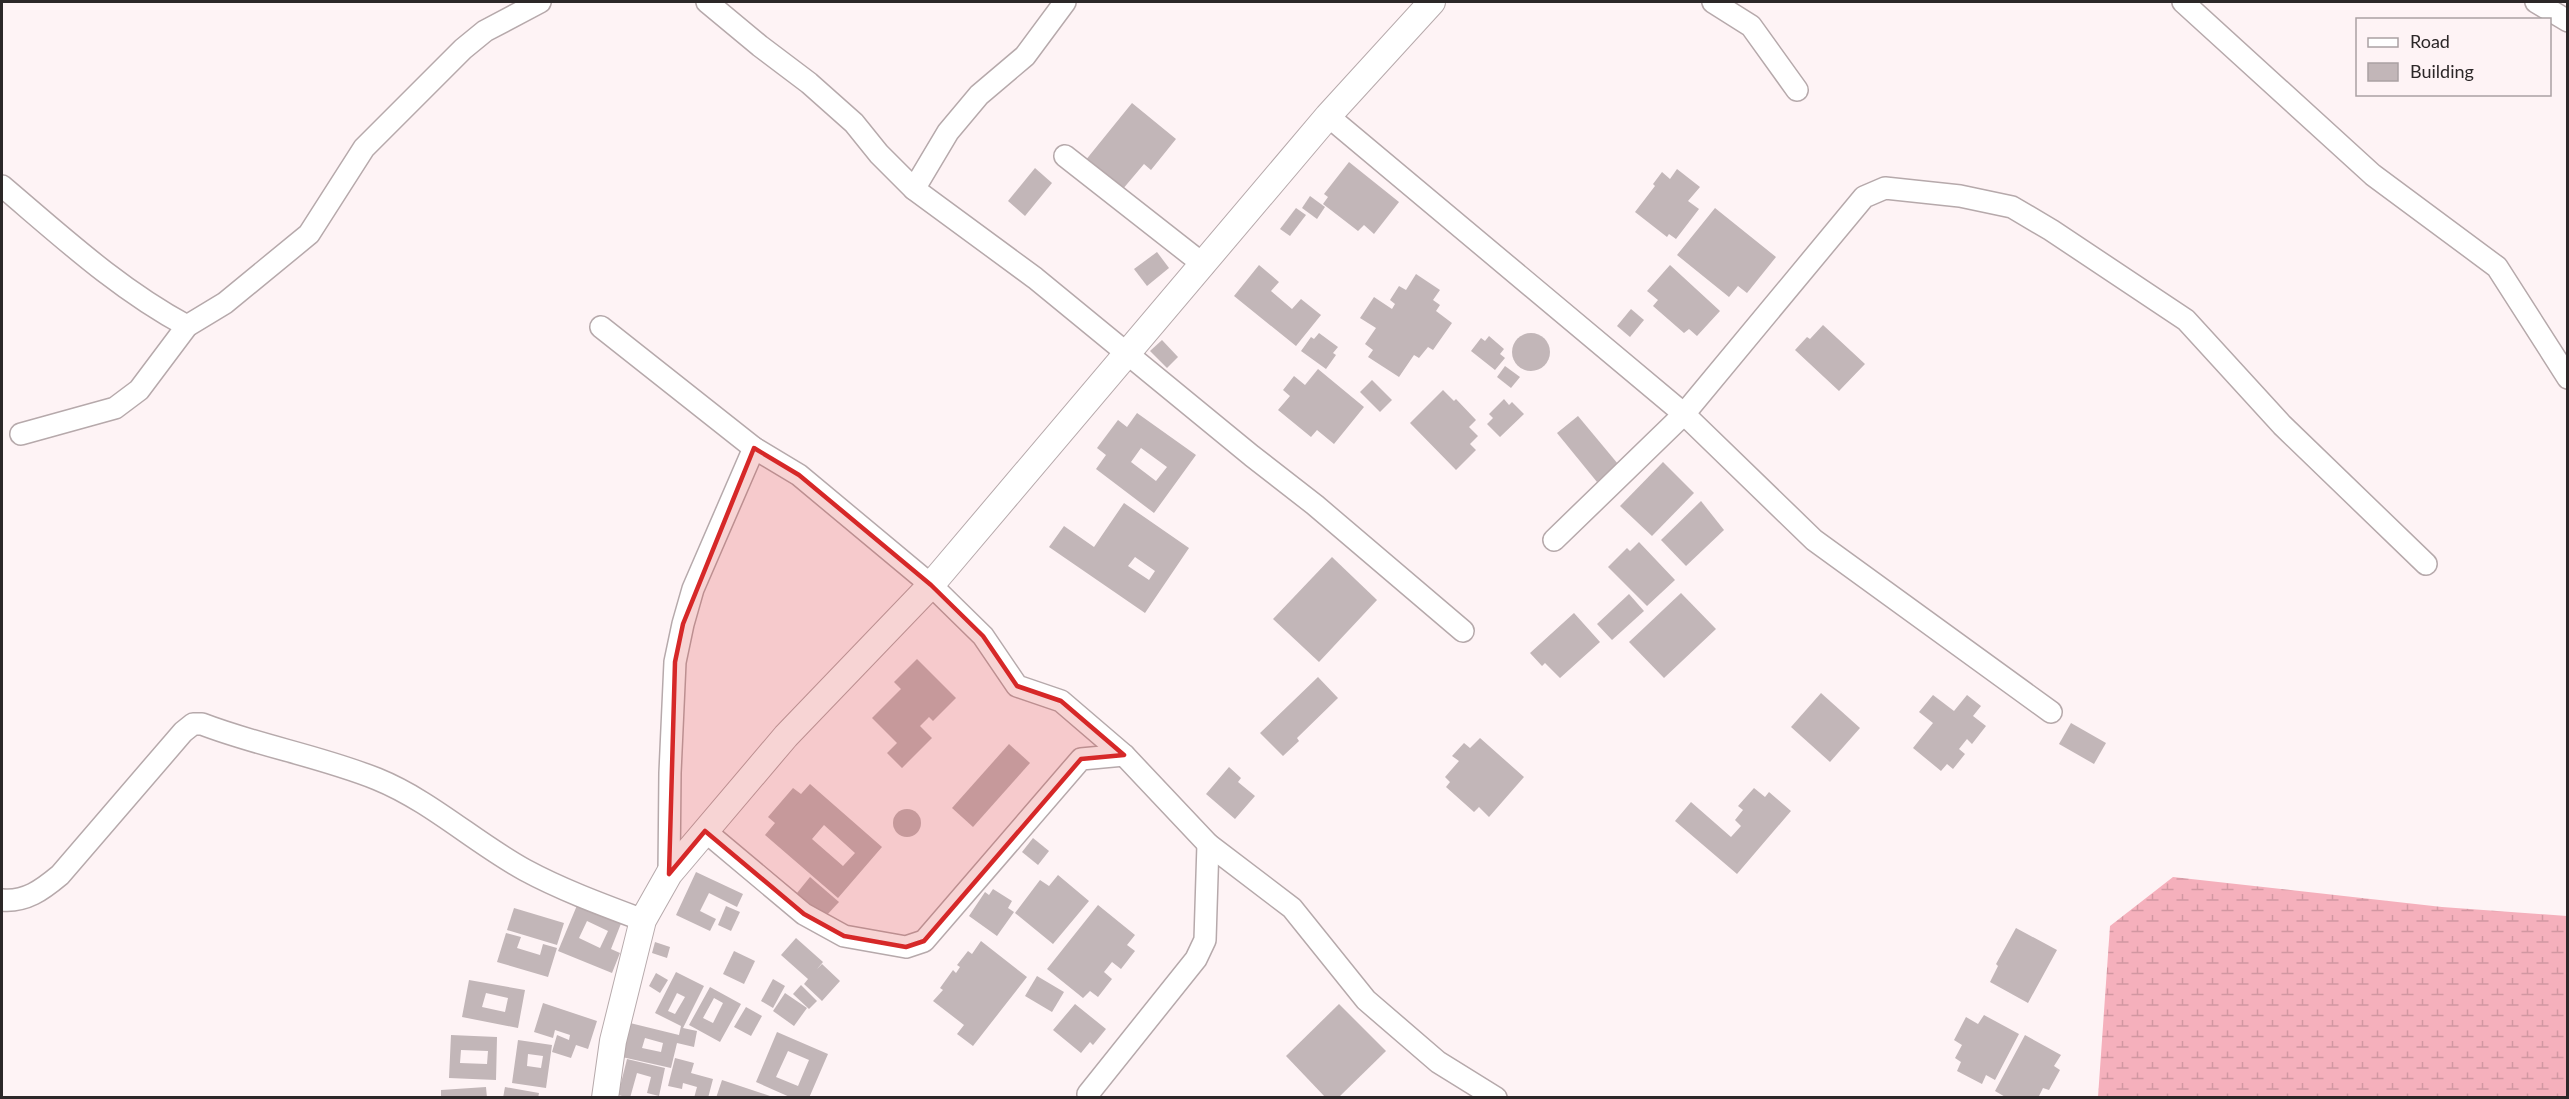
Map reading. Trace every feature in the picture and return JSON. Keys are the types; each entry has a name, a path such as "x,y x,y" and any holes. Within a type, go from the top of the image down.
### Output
{"street":[{"path":"21,434 115,408 139,390 187,326 225,303 309,234 364,148 464,49 485,31 540,2"},
{"path":"707,2 809,83 854,123 879,154 914,189 1035,278 1315,505 1463,631"},
{"path":"914,189 948,132 979,95 1025,56 1065,2"},
{"path":"606,1098 613,1041 643,920 669,873 786,736 931,585 1329,116 1432,2"},
{"path":"1713,2 1751,26 1797,90"},
{"path":"2183,2 2373,175 2497,267 2568,378"},
{"path":"2535,2 2568,21"},
{"path":"1329,116 1684,414 1814,540 2051,712"},
{"path":"1065,156 1204,265"},
{"path":"2,186 116,281 151,307 187,326"},
{"path":"1554,540 1684,414 1864,197 1885,188 1960,196 2012,207 2051,230 2132,286 2187,320 2282,425 2426,564"},
{"path":"601,327 754,448 799,475 931,585 983,636 1017,686 1061,701 1124,755 1208,844 1292,908 1366,1000 1438,1062 1496,1098"},
{"path":"669,873 670,762 675,662 693,589 754,448"},
{"path":"2,900 24,899 45,888 60,875 183,732 193,724 202,724 377,779 426,804 471,837 525,870 581,897 643,920"},
{"path":"705,831 804,914 844,936 906,947 924,941 1081,759 1124,755"},
{"path":"1088,1094 1197,959 1205,940 1208,844"}],"highlighted area":[{"path":"754,448 799,475 931,585 983,636 1017,686 1061,701 1124,755 1081,759 924,941 906,947 844,936 804,914 705,831 669,874 675,662 683,624"}],"green space":[{"path":"2173,877 2442,907 2567,916 2567,1097 2098,1097 2110,926"}],"building":[{"path":"1132,103 1176,139 1151,170 1144,164 1122,190 1085,161"},
{"path":"1349,162 1399,202 1374,234 1364,225 1358,231 1323,204 1328,197 1324,194"},
{"path":"1035,168 1052,183 1025,216 1008,201"},
{"path":"1677,169 1700,187 1688,201 1699,209 1676,239 1669,234 1667,237 1635,212 1655,186 1653,184 1662,172 1670,179"},
{"path":"1310,196 1325,207 1317,219 1302,208"},
{"path":"1296,208 1306,215 1290,236 1280,229"},
{"path":"1715,208 1776,257 1747,293 1738,286 1729,297 1677,255"},
{"path":"1157,252 1169,268 1147,286 1134,269"},
{"path":"1259,265 1279,282 1271,291 1292,309 1301,299 1321,315 1296,346 1234,296"},
{"path":"1670,265 1720,311 1697,336 1689,329 1684,333 1653,306 1658,300 1647,291"},
{"path":"1416,274 1440,290 1433,300 1440,305 1436,311 1452,323 1433,350 1428,347 1419,358 1414,355 1399,377 1368,357 1373,350 1365,344 1376,328 1360,318 1374,297 1392,309 1395,304 1390,300 1399,286 1406,290"},
{"path":"1631,309 1644,320 1630,337 1617,326"},
{"path":"1823,325 1865,364 1839,391 1795,350"},
{"path":"1319,333 1338,347 1333,353 1336,355 1326,369 1301,351 1311,337 1314,339"},
{"path":"1531,333 1545,338 1550,352 1545,366 1531,371 1517,366 1512,352 1517,338"},
{"path":"1489,336 1504,349 1500,354 1505,358 1495,370 1471,351 1481,338 1485,341"},
{"path":"1162,340 1178,357 1167,368 1150,351"},
{"path":"1505,366 1520,377 1511,388 1497,377"},
{"path":"1318,369 1364,407 1334,444 1317,430 1311,437 1278,410 1290,396 1283,390 1294,376 1305,385"},
{"path":"1372,380 1392,400 1380,412 1360,392"},
{"path":"1443,390 1454,401 1456,399 1476,420 1469,427 1478,436 1470,444 1476,450 1456,470 1410,423"},
{"path":"1504,399 1509,405 1512,402 1524,414 1500,437 1487,424 1493,418 1489,414"},
{"path":"1137,413 1196,455 1154,513 1096,469 1106,455 1097,448 1118,420 1127,427","holes":["1141,448 1167,467 1156,481 1131,462"]},
{"path":"1578,416 1618,464 1597,482 1557,433"},
{"path":"1663,462 1694,493 1652,536 1620,506"},
{"path":"1701,501 1724,530 1686,566 1661,540"},
{"path":"1124,503 1189,548 1145,613 1049,547 1064,526 1094,547","holes":["1135,557 1155,571 1149,580 1128,566"]},
{"path":"1639,542 1675,580 1647,606 1608,567 1627,548 1630,551"},
{"path":"1332,557 1377,600 1319,662 1273,619"},
{"path":"1681,593 1716,629 1664,678 1629,642"},
{"path":"1629,594 1644,611 1612,640 1597,624"},
{"path":"1574,613 1600,642 1560,678 1545,663 1542,666 1530,653"},
{"path":"917,659 956,698 933,721 929,717 920,726 932,738 902,768 887,753 897,743 872,718 901,689 894,682"},
{"path":"1318,677 1338,698 1297,738 1299,741 1283,756 1260,733"},
{"path":"1821,693 1860,728 1830,762 1791,727"},
{"path":"1933,695 1954,711 1967,695 1981,706 1973,716 1986,726 1972,744 1967,739 1959,749 1965,754 1953,769 1947,764 1941,771 1913,748 1933,723 1919,712"},
{"path":"2071,723 2106,743 2094,764 2059,744"},
{"path":"1480,738 1524,777 1489,817 1479,807 1474,812 1446,787 1450,782 1445,777 1459,761 1452,756 1464,743 1470,748"},
{"path":"1009,744 1030,763 973,827 952,808"},
{"path":"1229,767 1241,778 1238,782 1255,796 1235,819 1206,794"},
{"path":"810,784 882,847 838,898 765,835 775,823 768,817 793,788 801,794","holes":["824,825 855,853 843,866 812,839"]},
{"path":"1754,788 1765,797 1769,792 1791,811 1737,874 1675,821 1691,802 1731,837 1741,826 1735,820 1743,810 1738,806"},
{"path":"907,809 917,813 921,823 917,833 907,837 897,833 893,823 897,813"},
{"path":"1033,838 1049,851 1038,865 1022,852"},
{"path":"696,872 743,894 737,907 709,893 700,911 716,919 710,931 676,915"},
{"path":"1058,875 1089,901 1053,944 1015,913 1040,880 1049,886"},
{"path":"810,877 839,902 825,917 797,893"},
{"path":"993,889 1012,901 1008,908 1014,912 997,936 969,916 985,892 989,895"},
{"path":"578,903 622,921 611,949 620,953 612,973 558,951","holes":["587,921 608,931 600,948 579,938"]},
{"path":"1098,905 1135,935 1127,945 1135,951 1121,969 1112,962 1104,972 1112,979 1098,997 1090,991 1083,998 1047,969"},
{"path":"726,906 740,912 731,931 718,925"},
{"path":"514,908 564,923 557,945 507,930"},
{"path":"2016,928 2057,950 2028,1003 1990,982 1998,966 1996,964"},
{"path":"506,933 521,937 517,948 540,955 543,944 557,948 548,977 497,962"},
{"path":"796,938 823,962 817,969 822,964 840,981 822,1001 804,984 808,979 781,955"},
{"path":"981,941 1027,977 973,1046 957,1034 964,1025 933,1001 943,990 940,988 953,970 956,973 960,967 957,965 968,951 972,954"},
{"path":"655,942 670,947 667,958 652,953"},
{"path":"734,951 755,961 744,984 723,974"},
{"path":"676,972 704,986 683,1028 697,1031 694,1047 677,1043 671,1068 622,1057 630,1023 679,1035 681,1026 655,1013","holes":["677,993 685,997 675,1014 668,1011","645,1038 663,1043 661,1052 642,1048"]},
{"path":"656,973 668,980 660,993 649,986"},
{"path":"1037,976 1064,992 1052,1012 1025,996"},
{"path":"773,979 785,986 773,1008 761,1001"},
{"path":"469,980 525,990 518,1028 462,1017","holes":["486,993 508,998 505,1012 482,1007"]},
{"path":"801,985 817,1001 809,1009 793,994"},
{"path":"710,987 741,1004 720,1042 689,1025","holes":["714,998 723,1003 713,1023 703,1018"]},
{"path":"785,993 807,1008 794,1026 773,1011"},
{"path":"543,1003 597,1021 588,1049 576,1045 571,1058 552,1052 557,1035 569,1040 570,1035 555,1030 553,1038 534,1032"},
{"path":"1075,1004 1106,1029 1093,1045 1090,1042 1081,1053 1053,1030"},
{"path":"1339,1004 1386,1051 1338,1098 1326,1098 1286,1056"},
{"path":"746,1007 762,1016 751,1036 734,1027"},
{"path":"1984,1015 2019,1034 1995,1080 1986,1075 1982,1084 1957,1071 1961,1062 1955,1058 1962,1045 1954,1040 1966,1017 1978,1024"},
{"path":"777,1032 828,1054 809,1098 792,1098 756,1082","holes":["788,1051 809,1060 798,1086 776,1077"]},
{"path":"451,1035 497,1037 496,1080 449,1078","holes":["461,1050 488,1051 487,1064 460,1063"]},
{"path":"2025,1035 2061,1055 2054,1066 2060,1070 2049,1090 2043,1088 2038,1098 2007,1098 1995,1091"},
{"path":"518,1040 552,1045 546,1088 512,1083","holes":["528,1054 543,1056 541,1068 527,1066"]},
{"path":"675,1058 694,1063 691,1073 713,1079 708,1098 694,1098 697,1087 683,1083 682,1089 668,1086"},
{"path":"627,1059 665,1068 659,1096 647,1093 651,1077 637,1073 630,1098 618,1095"},
{"path":"722,1080 773,1097 773,1098 716,1098"},
{"path":"486,1087 487,1098 441,1098 441,1090"},
{"path":"505,1087 539,1093 538,1098 503,1098"}]}
